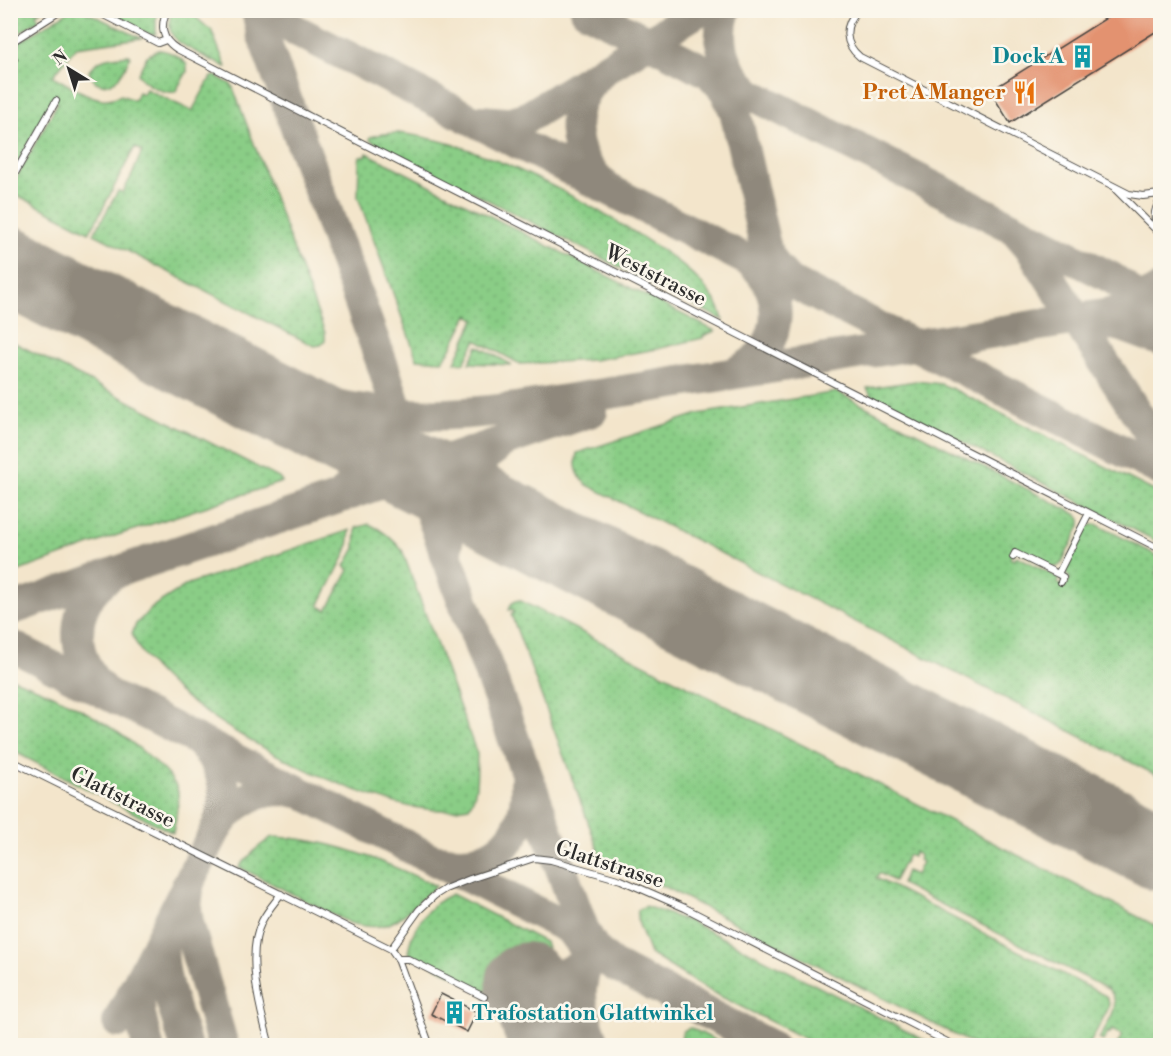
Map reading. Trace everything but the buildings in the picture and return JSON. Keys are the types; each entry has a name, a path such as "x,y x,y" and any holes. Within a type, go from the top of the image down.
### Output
{"lane":[{"path":"12,43 62,10"},
{"name":"Weststrasse","path":"94,10 158,43 166,40 177,49 395,161 1161,549"},
{"path":"166,40 162,24 167,10"},
{"path":"858,10 851,20 847,35 849,44 860,57 1129,194 1143,196 1161,194"},
{"path":"40,15 44,21"},
{"path":"10,182 56,101"},
{"path":"1110,184 1161,233"},
{"path":"1161,201 1156,207 1155,217 1161,233"},
{"path":"1058,574 1089,513"},
{"path":"1013,557 1015,553 1064,577 1061,582"},
{"name":"Glattstrasse","path":"10,760 391,949 419,910 445,889 534,858 551,860 621,880 685,908 955,1046"},
{"path":"270,1046 258,995 256,940 263,920 281,894"},
{"path":"391,949 398,959 430,1046"},
{"path":"398,959 408,958 484,997"}],"green space":[{"path":"11,10 41,11 36,14 39,20 11,38"},
{"path":"69,11 85,11 141,38 76,47 53,76 84,93 102,99 121,95 134,100 138,92 143,94 146,89 192,111 211,77 216,76 232,85 325,333 325,341 321,345 314,346 94,234 118,191 123,192 132,175 142,151 135,147 89,232 11,192 11,188 58,102 53,99 11,175 10,61 12,62 16,57 13,49 16,44"},
{"path":"102,11 159,11 156,19 156,34 151,35"},
{"path":"172,11 189,11 211,29 226,67 186,47 175,38 169,27"},
{"path":"158,50 174,54 187,65 187,72 175,92 154,88 138,74 147,56"},
{"path":"131,56 123,72 112,83 99,83 92,78 89,71 97,62"},
{"path":"398,133 438,140 476,152 547,183 616,221 669,255 689,271 716,301 723,320 370,140 370,137 382,134"},
{"path":"367,153 715,331 703,338 594,360 520,364 476,340 464,363 455,362 475,319 468,315 442,361 417,359 358,197 359,160 360,156 366,156"},
{"path":"11,341 279,478 282,482 115,536 11,574"},
{"path":"478,346 512,365 469,363"},
{"path":"916,381 941,384 953,389 1160,494 1160,543 871,395 867,388"},
{"path":"837,392 1076,514 1080,519 1080,526 1061,564 1057,567 1049,567 1015,549 1010,558 1014,560 1017,556 1059,578 1057,583 1065,587 1070,578 1064,571 1065,566 1088,526 1096,524 1160,557 1156,573 1160,577 1160,777 587,485 577,471 577,453 698,414"},
{"path":"369,524 387,535 402,550 477,754 476,788 469,807 450,810 419,808 346,787 302,768 215,719 178,691 149,662 132,634 136,624 155,605 188,584 350,530 345,555 319,606 327,610 349,570 345,566 355,548 356,528"},
{"path":"519,600 1160,928 1160,1045 1117,1045 1122,1035 1112,1030 1108,1032 1103,1041 1099,1039 1110,1020 1114,1007 1113,995 1108,989 901,884 906,871 916,875 922,862 919,860 920,856 914,852 913,857 908,855 894,881 879,873 876,878 1106,996 1109,1003 1108,1009 1089,1045 975,1045 633,871 604,865 511,614 514,613 512,609 509,610 512,603"},
{"path":"11,678 88,713 123,736 156,763 173,781 178,792 173,833 11,750"},
{"path":"272,837 294,838 336,846 397,868 436,886 399,919 389,924 366,926 350,923 239,867 257,848"},
{"path":"452,894 545,942 553,964 552,970 487,995 485,991 408,953 413,935 422,918 435,904"},
{"path":"645,906 691,922 934,1045 817,1045 708,990 650,954 637,919 638,910"},
{"path":"554,985 576,1045 523,1045 507,1002 521,997 538,1043 557,1037 540,990"},
{"path":"691,1028 725,1045 683,1045 682,1034"}],"taxiway":[{"path":"256,10 1160,470"},
{"path":"257,10 262,33 384,369 416,472 584,931 594,948"},
{"path":"586,10 1112,278 1160,319"},
{"path":"480,121 506,123 526,118 700,10"},
{"path":"725,10 721,32 724,54 732,73 747,90"},
{"path":"598,76 587,88 580,101 576,116 576,130 583,159 602,183"},
{"path":"713,77 725,90 735,111 766,250 776,267 787,279"},
{"path":"1017,232 1029,246 1160,449"},
{"path":"737,371 752,363 763,351 771,338 775,323 772,292 764,277 753,264"},
{"path":"187,356 240,378 323,403 379,412 421,415 459,414 509,409 1110,314 1126,309 1160,289"},
{"path":"1092,321 1122,326 1160,340"},
{"path":"343,494 363,475 378,453 387,428 390,400"},
{"path":"10,610 592,411"},
{"path":"447,546 449,517 458,491 474,467 496,448"},
{"path":"104,691 92,678 84,663 79,648 78,632 80,616 86,601 110,576"},
{"path":"10,645 574,931 615,966 771,1046"},
{"path":"199,742 215,762 223,783 223,806 215,831 231,811 250,797 273,791 298,792"},
{"path":"440,860 460,862 477,860 505,845 515,833 522,818 526,781"},
{"path":"118,1022 215,831"},
{"path":"188,889 186,908 188,923 223,1046"},
{"path":"500,997 586,965 583,947 572,932"},
{"path":"164,936 165,976 186,1046"},
{"path":"587,947 581,997 585,1018 595,1046"},
{"path":"141,981 139,1006 148,1046"}],"runway":[{"path":"10,266 1160,851"},
{"path":"526,982 550,1046"}],"place":[{"name":"Dock A","path":"1082,56"},
{"name":"Pret A Manger","path":"1024,92"},
{"name":"Trafostation Glattwinkel","path":"454,1013"}]}
